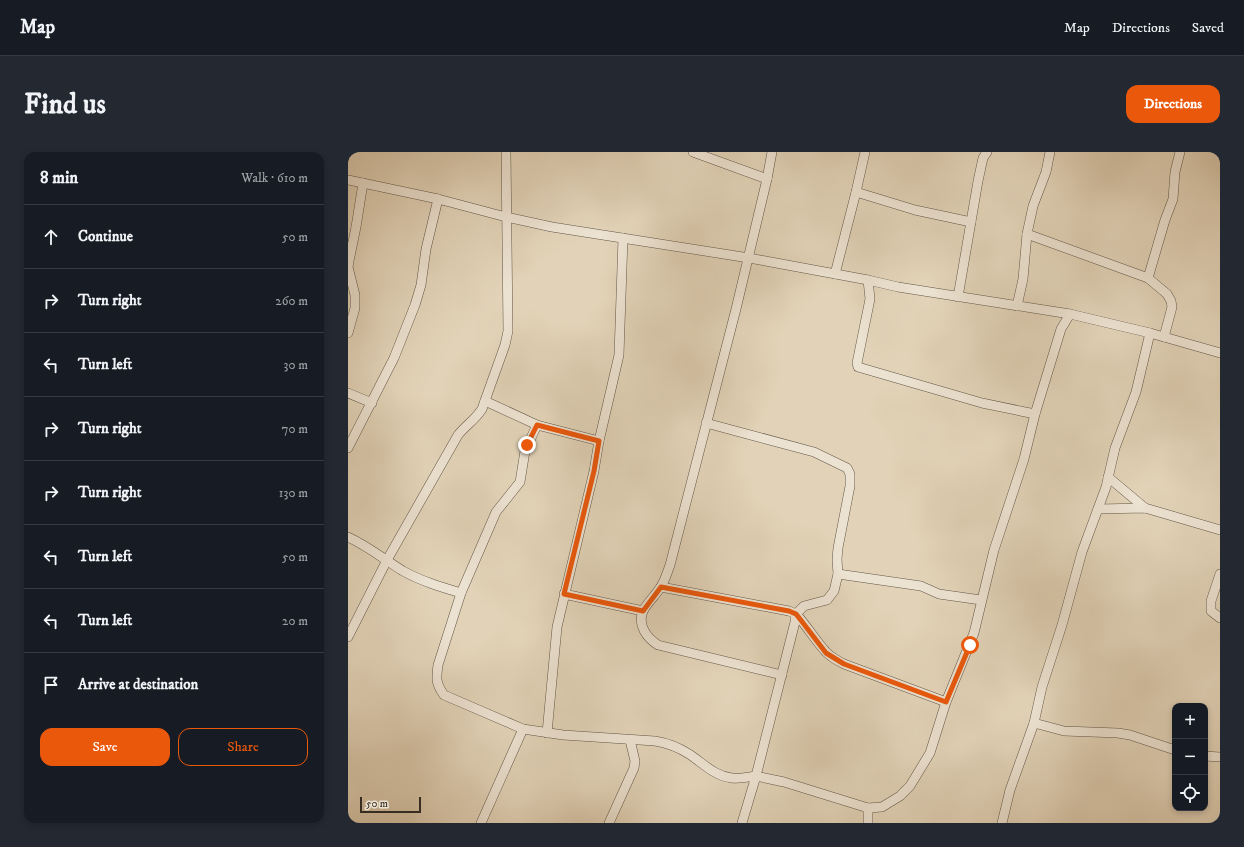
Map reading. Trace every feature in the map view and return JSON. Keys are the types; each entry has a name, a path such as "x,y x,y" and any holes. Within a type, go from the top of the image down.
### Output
{"street":[{"path":"348,637 387,560 458,435 476,418 485,401 505,345 508,331 506,152"},
{"path":"693,152 767,179"},
{"path":"772,152 748,258 670,565 661,587 643,611 641,621 643,629 650,640 658,645 782,675"},
{"path":"835,274 865,152"},
{"path":"958,297 983,158 987,152"},
{"path":"1017,306 1023,278 1027,234 1033,206 1046,172 1050,152"},
{"path":"1148,278 1165,220 1173,199 1180,152"},
{"path":"348,180 438,199 506,217 552,227 748,258 898,287 1070,314 1150,333 1220,353"},
{"path":"348,333 355,308 355,295 348,267 348,261 356,227 363,183"},
{"path":"856,192 915,210 971,222"},
{"path":"348,448 394,358 419,294 426,249 438,199"},
{"path":"1027,234 1148,278 1167,294 1171,301 1172,307 1164,337"},
{"path":"547,733 557,627 594,471 599,441 619,355 623,238"},
{"path":"868,280 870,299 857,363 858,367 982,403 1035,414"},
{"path":"537,425 525,451 520,482 496,512 461,593 438,665 436,676 438,686 444,695 523,729 547,733 666,743 675,746 690,755 718,775 731,778 756,776 784,782 868,808 882,807 900,796 910,786 930,753 946,702 974,633 994,550 1024,459 1035,414 1061,329 1070,314"},
{"path":"1002,823 1010,790 1034,723 1042,687 1062,625 1082,552 1106,487 1115,448 1136,392 1150,333"},
{"path":"348,393 372,403"},
{"path":"485,401 537,425 599,441"},
{"path":"706,423 814,452 847,468 850,474 850,486 837,559 838,574 834,591 827,600 804,606 796,614 756,776 742,823"},
{"path":"1108,477 1145,508"},
{"path":"1098,509 1145,508 1220,530"},
{"path":"348,537 417,578 461,593"},
{"path":"838,574 921,586 939,594 981,600"},
{"path":"1220,574 1211,602 1211,611 1220,618"},
{"path":"661,587 789,611 796,614 826,653 834,659 946,702"},
{"path":"564,594 643,611"},
{"path":"1034,723 1064,731 1118,733 1130,735 1172,749"},
{"path":"481,823 523,729"},
{"path":"609,823 634,768 635,761 630,740"},
{"path":"1208,756 1220,757"},
{"path":"868,808 868,823"}],"route":[{"path":"527,445 537,425 599,441 594,471 564,594 643,611 661,587 789,611 796,614 826,653 834,659 946,702 970,645"}]}
